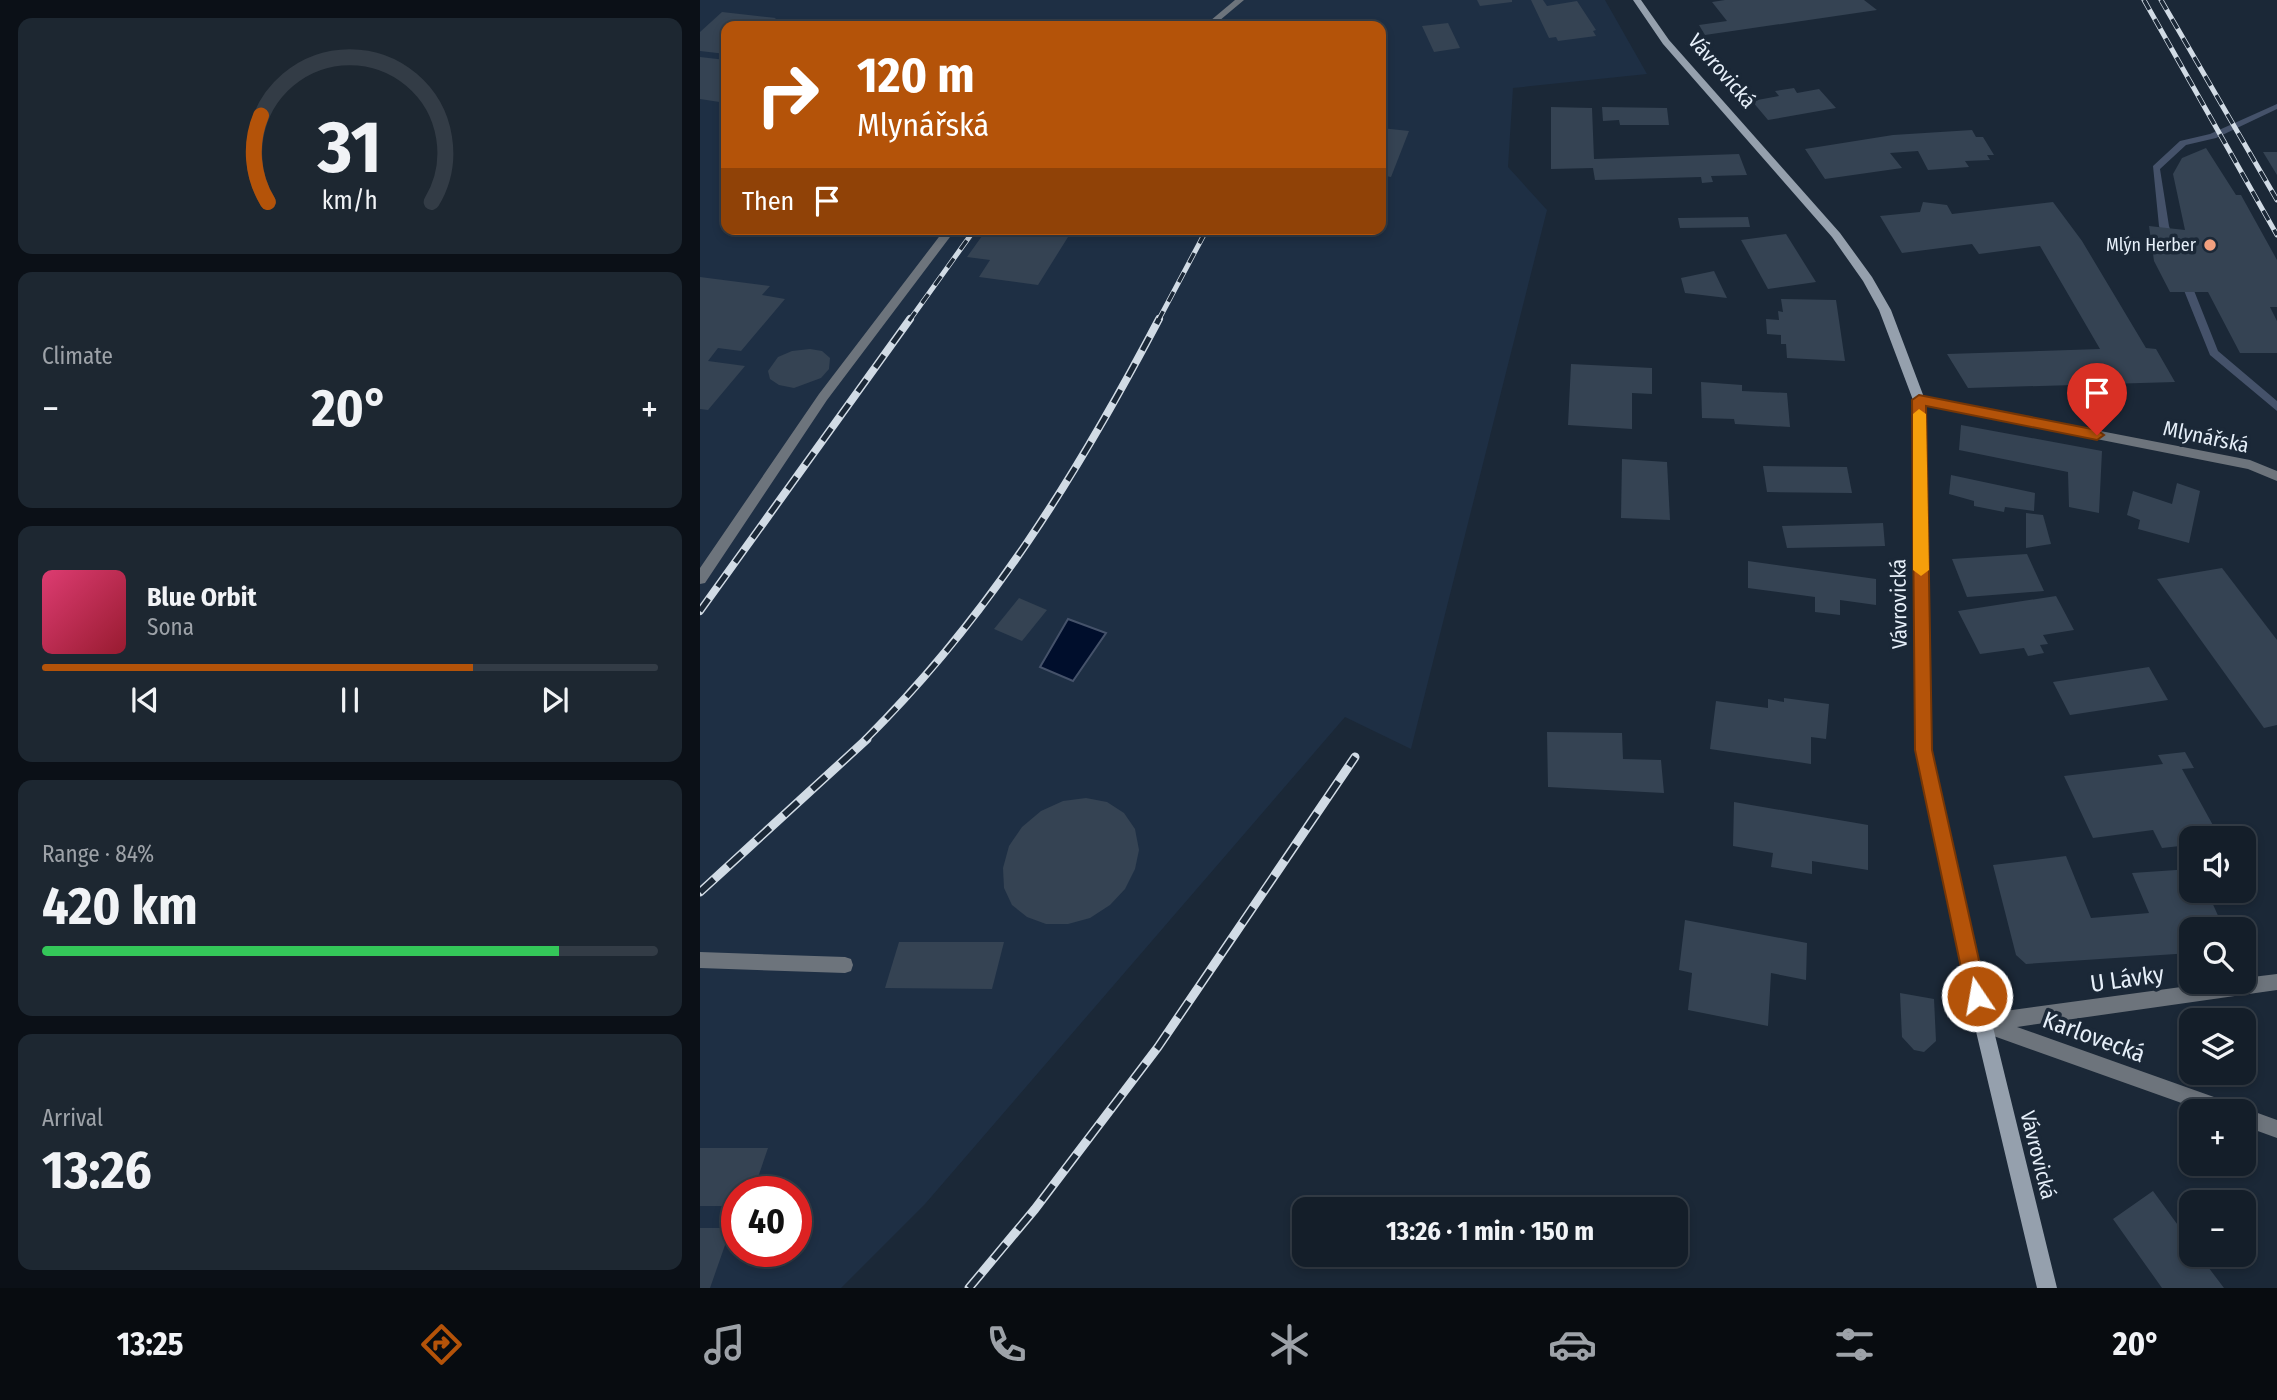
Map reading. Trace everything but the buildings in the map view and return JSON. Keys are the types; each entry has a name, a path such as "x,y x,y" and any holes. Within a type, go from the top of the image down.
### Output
{"street":[{"path":"1214,21 1240,0"},
{"name":"Vávrovická","path":"1637,0 1666,42 1836,235 1868,280 1885,310 1919,400 1923,750 1983,1023 2047,1288"},
{"path":"700,579 823,397 946,235"},
{"name":"Mlynářská","path":"1919,400 2250,465 2277,476"},
{"path":"700,960 845,965"},
{"name":"U Lávky","path":"1983,1023 2277,982"},
{"name":"Karlovecká","path":"1983,1023 2195,1099"},
{"path":"2256,1121 2277,1129"}],"shaded area":[{"path":"700,0 1605,0 1647,74 1513,88 1508,167 1547,210 1411,749 1345,717 925,1204 841,1288 700,1288"},
{"path":"1068,619 1106,633 1073,681 1040,667"}],"waterway":[{"path":"2169,241 2164,226 2156,168 2183,143 2213,136 2277,106"},
{"path":"2184,278 2214,353 2277,407"}],"railway":[{"path":"2144,0 2277,235"},
{"path":"2161,0 2277,200"},
{"path":"909,321 971,235"},
{"path":"1158,321 1204,235"},
{"path":"700,611 910,319"},
{"path":"865,740 952,644 1028,541 1096,432 1159,319"},
{"path":"700,892 867,739"},
{"path":"969,1288 1035,1209 1158,1047 1355,757"}],"slow traffic":[{"path":"1919,414 1921,570"}],"place":[{"name":"Mlýn Herber","path":"2210,245"}],"route":[{"path":"1977,996 1923,750 1919,400 2097,435"}]}
